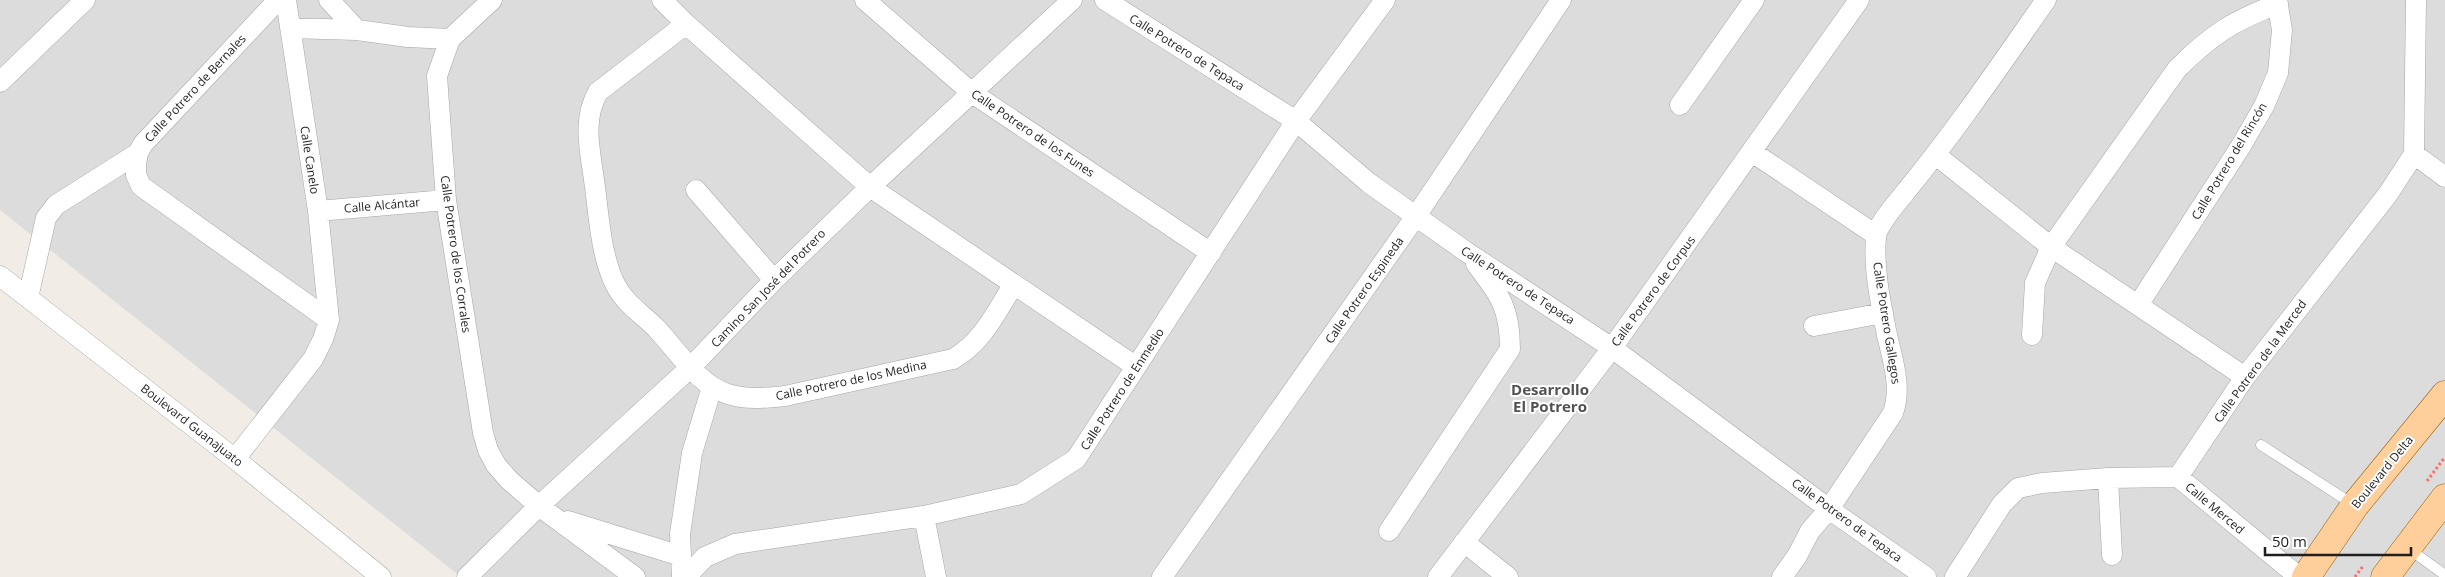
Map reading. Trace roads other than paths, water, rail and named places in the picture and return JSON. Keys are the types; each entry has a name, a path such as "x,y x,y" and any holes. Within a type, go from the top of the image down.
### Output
{"main road":[{"name":"Boulevard Delta","path":"2306,577 2355,506 2442,401"},
{"path":"2385,577 2445,498"}],"street":[{"path":"0,82 85,0"},
{"name":"Calle Potrero de Bernales","path":"278,0 143,144 138,153 136,175 141,186 329,320"},
{"name":"Calle Canelo","path":"235,459 313,359 324,339 329,320 318,211 286,0"},
{"path":"329,0 357,30"},
{"name":"Calle Potrero de los Corrales","path":"492,0 450,39 438,76 446,200 483,433 488,450 496,465 509,480 547,512"},
{"path":"662,0 686,24 870,187 1135,366"},
{"name":"Calle Potrero de los Funes","path":"865,0 972,93 1211,253"},
{"name":"Camino San José del Potrero","path":"467,577 547,512 691,367 774,280 870,187 1072,0"},
{"name":"Calle Potrero de Tepaca","path":"1104,0 1296,121 1368,183 1612,348 1829,509 1926,577"},
{"name":"Calle Potrero de Enmedio","path":"686,577 705,558 735,544 924,516 1021,494 1076,459 1296,121 1385,0"},
{"name":"Calle Potrero Espineda","path":"1162,577 1416,216 1561,0"},
{"path":"1680,104 1754,0"},
{"name":"Calle Potrero de Corpus","path":"1438,577 1612,348 1859,0"},
{"path":"1752,152 1876,234 1891,210 1936,155 2046,0"},
{"path":"2416,0 2414,154 2445,177"},
{"name":"Calle Potrero del Rincón","path":"2032,335 2035,283 2051,247 2177,68 2225,26 2278,2 2282,30 2278,74 2264,106 2241,146 2138,304"},
{"name":"Calle Potrero de los Medina","path":"686,24 598,92 591,104 587,135 605,252 616,286 630,304 655,327 712,387 728,394 756,398 785,396 954,359 969,350 982,335 1014,284"},
{"path":"290,28 357,30 408,37 450,39"},
{"path":"28,298 46,218 56,205 138,153"},
{"name":"Calle Potrero de la Merced","path":"2178,477 2245,378 2388,194 2414,154"},
{"path":"1936,155 2051,247 2245,378"},
{"path":"696,190 774,280"},
{"name":"Calle Alcántar","path":"318,211 446,200"},
{"name":"Calle Potrero Gallegos","path":"1782,577 1797,556 1810,531 1829,509 1893,413 1898,400 1897,384 1883,312 1876,234"},
{"path":"1389,531 1510,349 1510,326 1500,295 1465,250"},
{"name":"Boulevard Guanajuato","path":"0,276 235,459 381,577"},
{"path":"1814,326 1883,312"},
{"path":"682,577 680,534 692,453 712,387"},
{"path":"1955,577 2002,504 2018,488 2042,483 2108,478 2178,477"},
{"name":"Calle Merced","path":"2178,477 2299,577"},
{"path":"2108,478 2112,555"},
{"path":"547,512 681,556"},
{"path":"547,512 635,577"},
{"path":"924,516 936,577"},
{"path":"1464,542 1508,577"}],"lane":[{"path":"2260,445 2355,506"},
{"path":"2406,547 2445,575"}],"district":[{"name":"Desarrollo El Potrero","path":"1550,398"}]}
